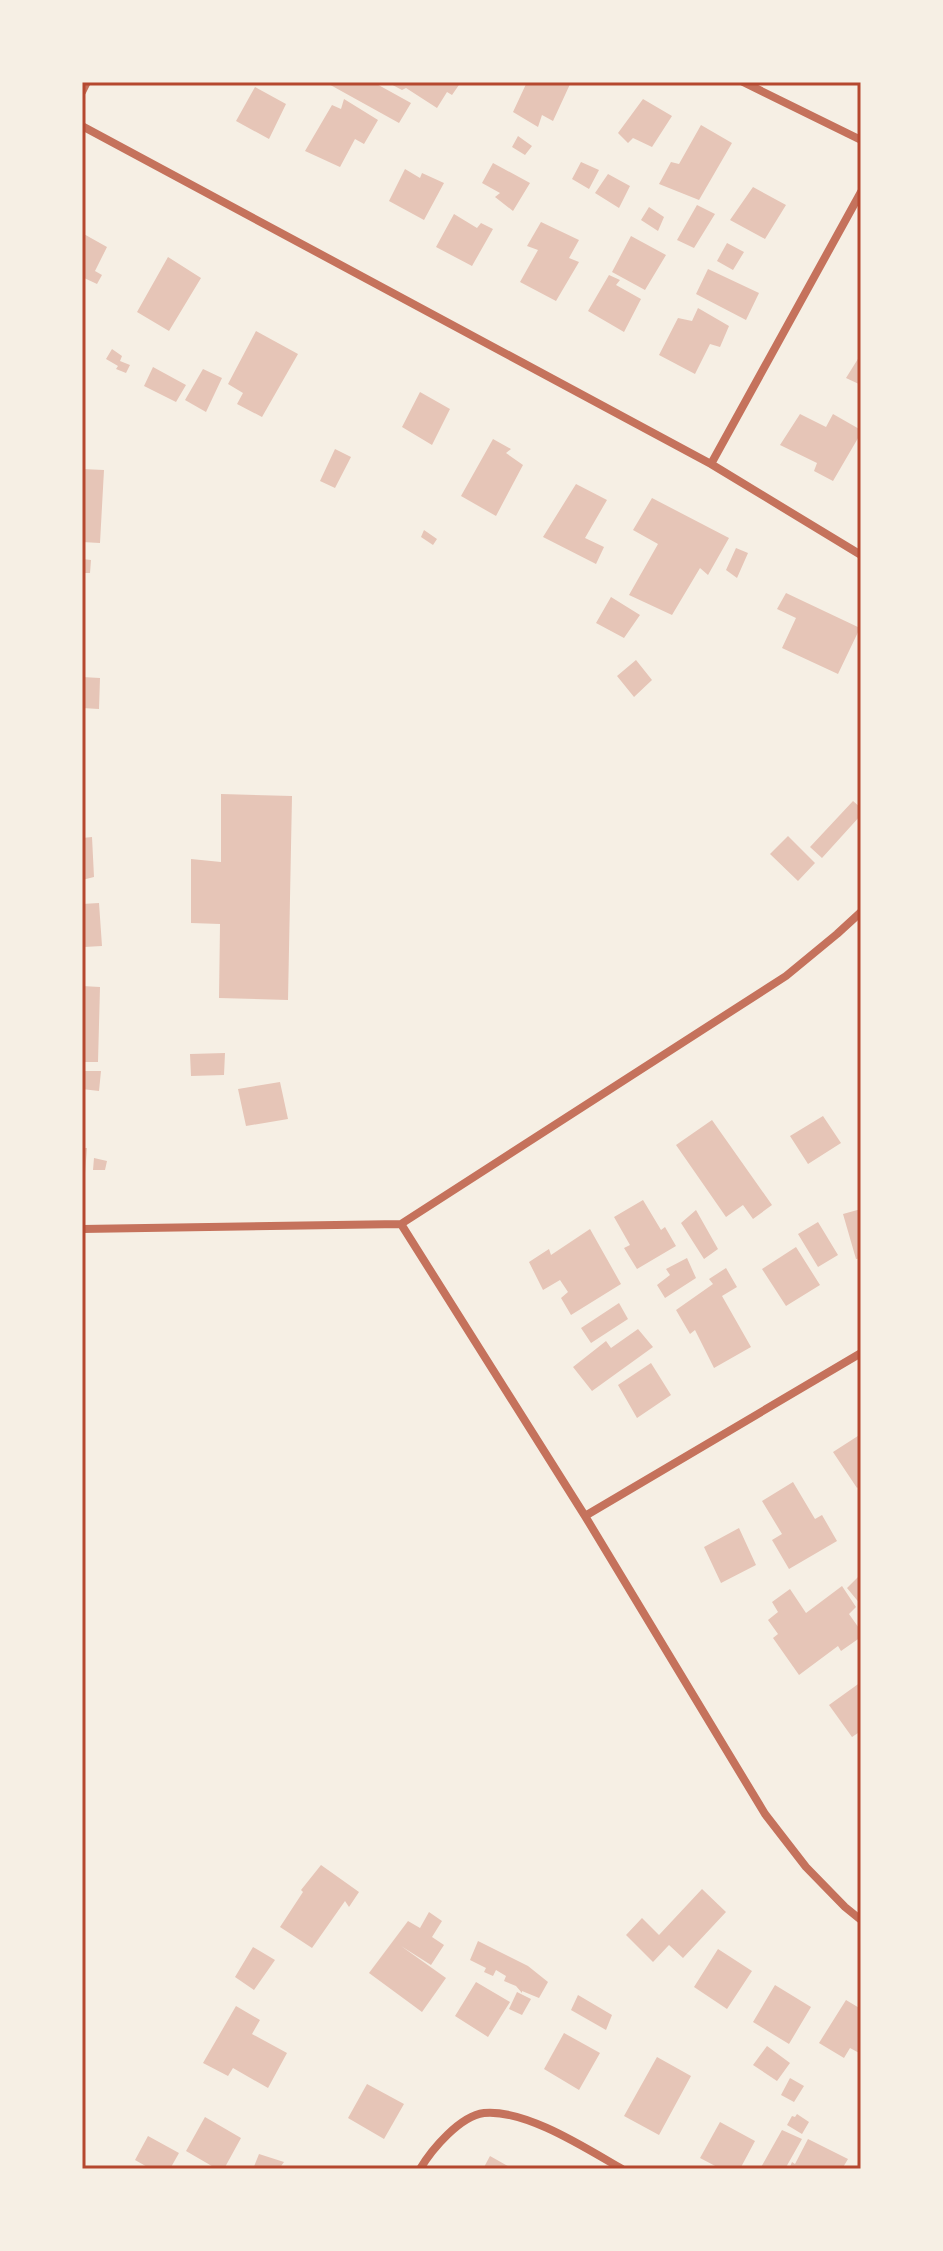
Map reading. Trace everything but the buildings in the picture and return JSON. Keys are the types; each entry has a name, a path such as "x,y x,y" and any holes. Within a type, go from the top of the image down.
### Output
{"street":[{"path":"82,92 87,82"},
{"path":"743,82 861,140"},
{"path":"82,126 711,464 861,555"},
{"path":"711,464 861,192"},
{"path":"82,1229 401,1224 786,976 861,912"},
{"path":"401,1224 585,1516 765,1814 806,1867 861,1920"},
{"path":"585,1516 861,1353"},
{"path":"420,2169 429,2154 457,2126 483,2113 515,2116 548,2128 622,2169"}]}
